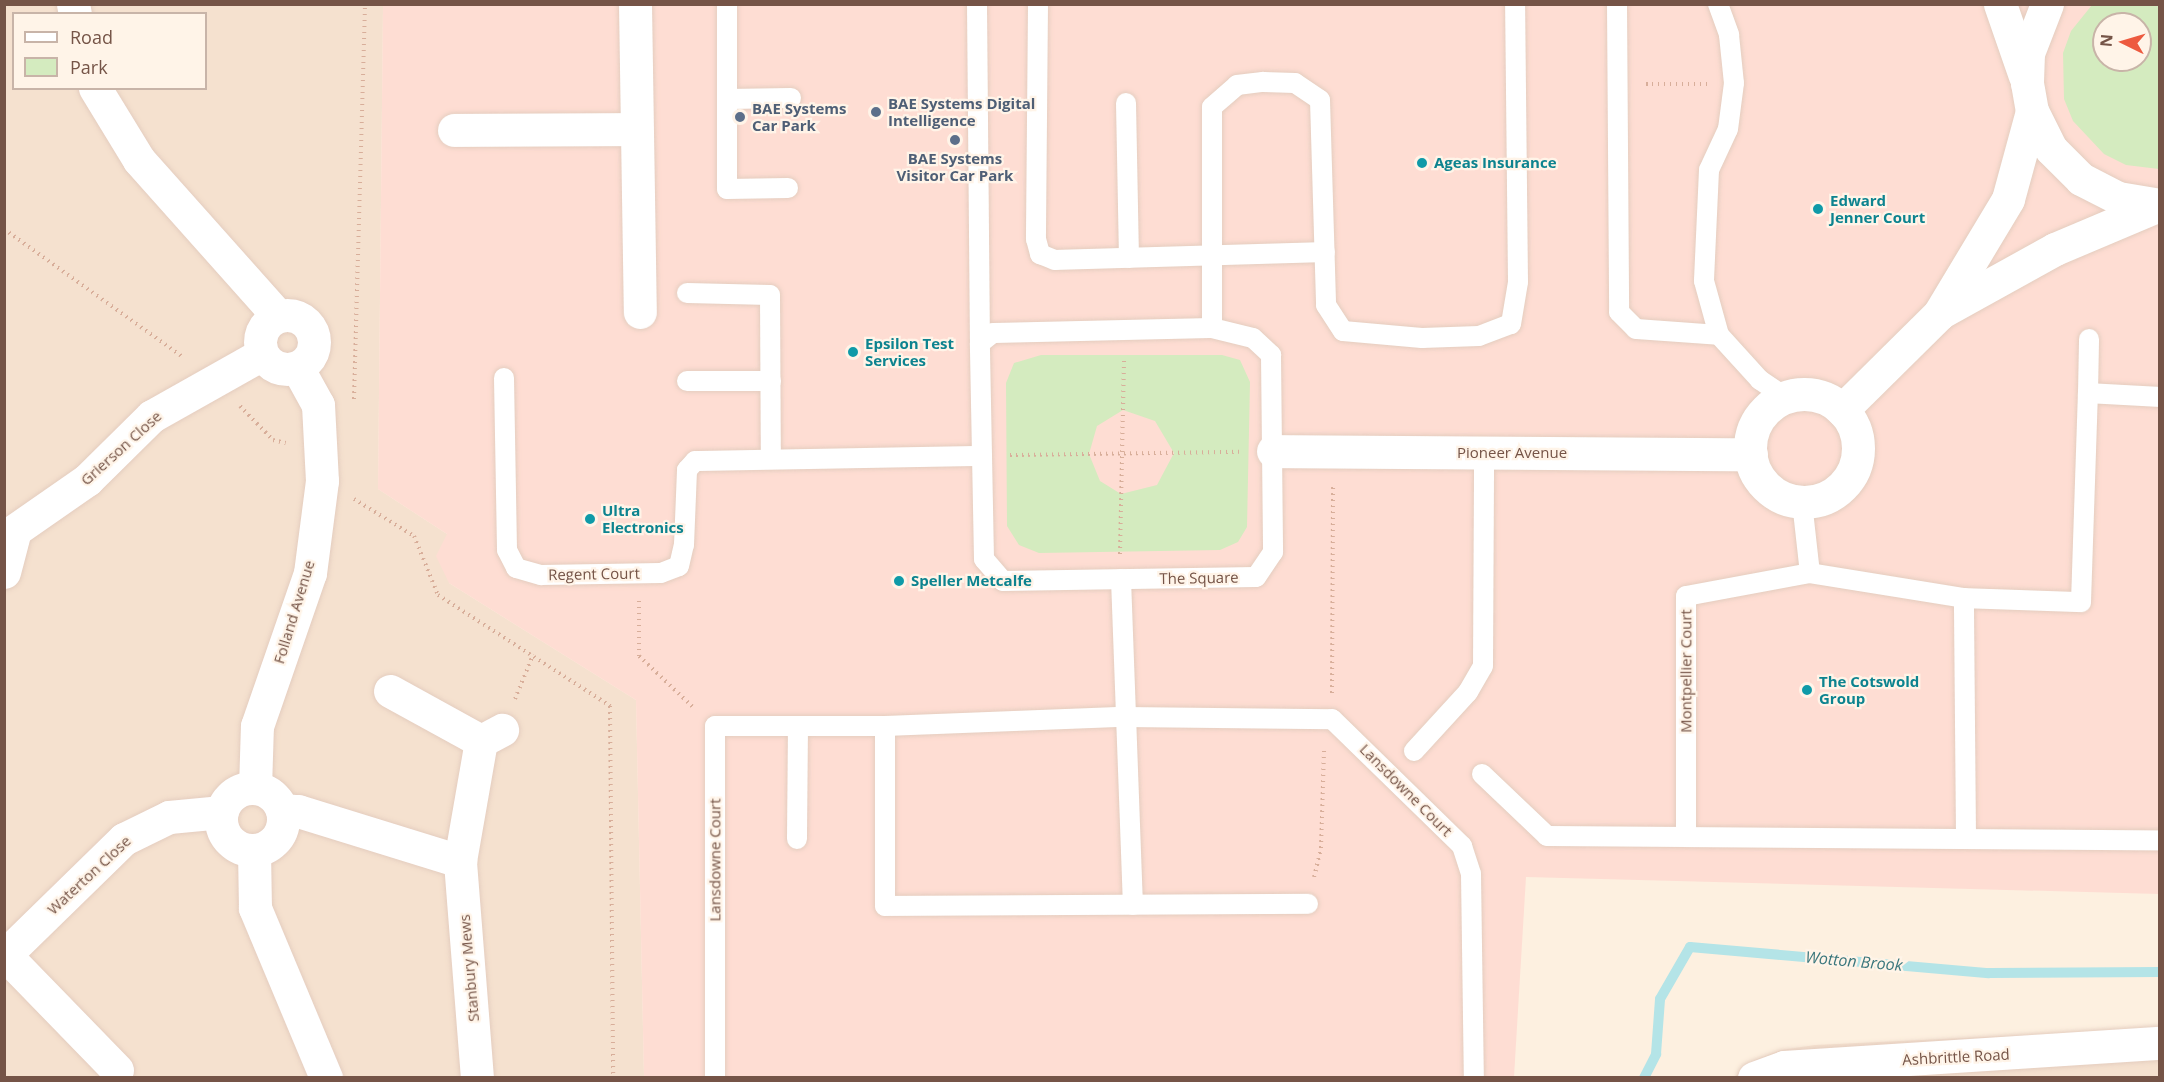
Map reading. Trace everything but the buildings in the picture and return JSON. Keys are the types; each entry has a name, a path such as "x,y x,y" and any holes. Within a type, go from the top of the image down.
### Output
{"street":[{"path":"635,4 640,312"},
{"path":"2000,4 2030,97 2051,149 2081,179 2118,198 2159,205"},
{"path":"1842,410 1939,314 2008,199 2030,97 2028,53 2047,4"},
{"path":"96,90 146,168 278,316"},
{"path":"454,130 636,129"},
{"path":"1939,314 2055,249 2159,205"},
{"path":"278,316 296,316 312,333 311,353 297,367 278,368 262,354 262,330 278,316"},
{"name":"Grierson Close","path":"4,572 10,528 87,480 152,416 262,354"},
{"name":"Folland Avenue","path":"255,788 257,726 310,573 322,480 318,405 297,367"},
{"path":"1815,395 1842,410 1857,437 1854,469 1833,494 1802,502 1787,499 1762,482 1751,454 1758,420 1785,398 1815,395"},
{"name":"Pioneer Avenue","path":"1273,451 1751,454"},
{"path":"390,691 491,736"},
{"name":"Stanbury Mews","path":"484,1076 460,861 491,736"},
{"path":"255,788 277,799 284,820 277,837 254,851 230,840 222,825 222,812 233,794 255,788"},
{"path":"282,810 298,811 460,861"},
{"name":"Waterton Close","path":"117,1070 4,955 124,839 169,817 222,812"},
{"path":"254,851 255,908 326,1077"},
{"name":"Ashbrittle Road","path":"1754,1077 1784,1067 2160,1043"}],"lane":[{"path":"727,4 727,189 788,189"},
{"name":"The Square","path":"977,4 981,343 979,456 984,559 1003,581 1256,577 1273,552 1273,451 1270,355 1253,338 1212,328 993,333 981,343"},
{"path":"1038,4 1036,239 1040,254 1055,260 1324,252"},
{"path":"1212,328 1212,107 1237,85 1263,82 1295,83 1320,100 1326,305 1343,331 1422,338 1479,336 1511,324 1518,282 1515,4"},
{"path":"1617,4 1619,312 1636,329 1719,335"},
{"path":"1718,4 1729,35 1734,83 1728,129 1709,170 1704,280 1719,335 1760,380 1785,398"},
{"path":"727,99 791,98"},
{"path":"1126,103 1129,258"},
{"path":"687,293 770,295 771,459"},
{"name":"Montpellier Court","path":"1686,837 1686,596 1810,573 1964,598 2081,602 2089,339"},
{"name":"Regent Court","path":"504,378 507,550 516,568 541,575 661,573 679,566 684,545 687,470 695,461 979,456"},
{"path":"687,381 771,381"},
{"path":"2088,393 2160,397"},
{"path":"1414,751 1468,692 1483,666 1484,453"},
{"path":"1802,502 1810,573"},
{"path":"1121,579 1124,717 1133,905"},
{"path":"1964,598 1966,838"},
{"path":"715,726 885,726 1124,717 1332,719"},
{"name":"Lansdowne Court","path":"1332,719 1462,846 1471,874 1474,1077"},
{"name":"Lansdowne Court","path":"715,726 715,1077"},
{"path":"797,839 798,726"},
{"path":"885,726 885,906 1308,904"},
{"path":"1482,774 1547,836 2160,840"}],"path":[{"path":"4,229 214,380 273,440 320,441 353,407 365,4"},
{"path":"1618,85 1734,83"},
{"path":"1121,579 1124,354"},
{"path":"1112,355 1135,354"},
{"path":"1007,443 1007,467"},
{"path":"1308,904 1321,848 1324,742 1332,719 1333,450"},
{"path":"1007,455 1273,451"},
{"path":"322,480 414,536 438,595 610,706 613,1077"},
{"path":"1109,552 1131,551"},
{"path":"639,573 639,656 715,726"},
{"path":"491,736 533,655"}],"shaded area":[{"path":"5,5 383,5 378,489 447,534 449,583 636,700 644,1077 5,1078"},
{"path":"383,5 2159,5 2159,894 1526,877 1514,1077 644,1077 636,700 449,583 436,556 447,534 378,489"},
{"path":"2159,1029 2159,1077 1733,1078 1755,1060 1781,1050 1815,1045"}],"green space":[{"path":"2092,5 2159,5 2159,169 2126,165 2104,154 2073,121 2064,99 2063,53 2071,31"},
{"path":"1041,355 1222,355 1240,360 1250,382 1247,527 1238,542 1220,550 1039,553 1019,545 1007,526 1006,383 1014,363","holes":["1123,410 1155,421 1174,453 1157,485 1121,494 1100,481 1089,454 1097,426"]}],"waterway":[{"name":"Wotton Brook","path":"1644,1078 1656,1054 1660,999 1690,947 1989,973 2160,972"}],"place":[{"name":"BAE Systems Digital Intelligence","path":"876,112"},
{"name":"BAE Systems Car Park","path":"740,117"},
{"name":"BAE Systems Visitor Car Park","path":"955,140"},
{"name":"Ageas Insurance","path":"1422,163"},
{"name":"Edward Jenner Court","path":"1818,209"},
{"name":"Epsilon Test Services","path":"853,352"},
{"name":"Ultra Electronics","path":"590,519"},
{"name":"Speller Metcalfe","path":"899,581"},
{"name":"The Cotswold Group","path":"1807,690"}]}
